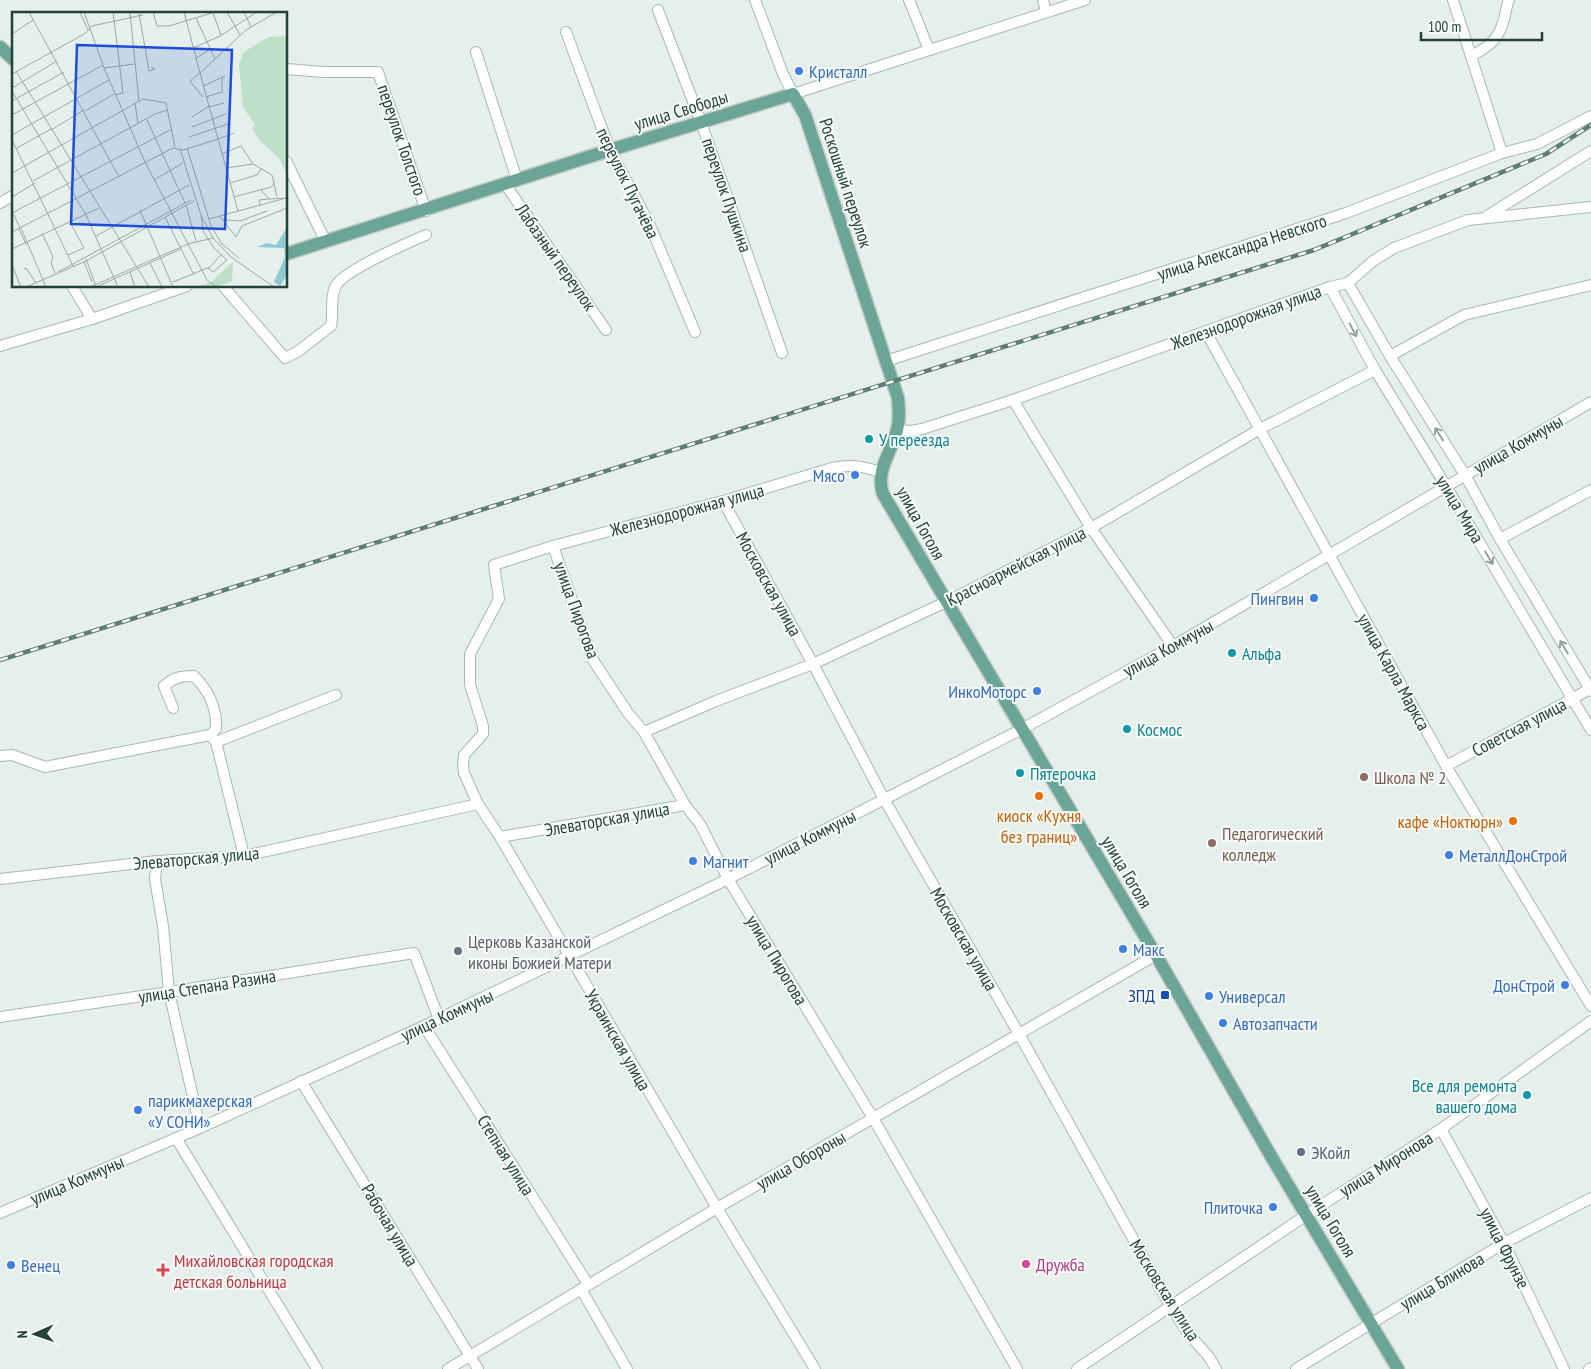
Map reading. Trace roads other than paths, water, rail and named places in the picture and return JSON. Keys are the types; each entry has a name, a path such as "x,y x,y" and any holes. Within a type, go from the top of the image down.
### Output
{"main road":[{"path":"0,47 12,58"},
{"name":"улица Свободы","path":"288,253 426,211 610,150 793,94"},
{"name":"Роскошный переулок","path":"793,94 805,115 892,382"},
{"name":"улица Гоголя","path":"892,382 899,410 897,430 880,472 880,485 883,494 1156,955 1275,1163 1372,1322 1398,1369"}],"street":[{"name":"Роскошный переулок","path":"755,0 783,74 793,94"},
{"path":"909,0 929,50"},
{"path":"1043,0 1046,12"},
{"name":"улица Свободы","path":"793,94 1085,0"},
{"path":"1453,0 1502,153"},
{"path":"1471,56 1486,48 1501,31 1508,0"},
{"name":"переулок Пушкина","path":"658,10 701,122 782,352"},
{"name":"переулок Пугачёва","path":"566,32 610,150 649,224 695,332"},
{"name":"Лабазный переулок","path":"476,52 511,182 606,330"},
{"name":"переулок Толстого","path":"288,68 323,72 378,72 426,211"},
{"name":"улица Александра Невского","path":"886,361 1346,213 1502,153 1537,144 1591,116"},
{"path":"1484,218 1591,151"},
{"path":"288,165 326,242"},
{"path":"0,203 12,198"},
{"name":"Железнодорожная улица","path":"897,430 911,431 922,429 1013,400 1330,287 1348,283 1373,261 1394,248 1468,220 1591,207"},
{"path":"225,288 285,358 297,352 332,326 333,294 337,284 348,275 399,246 426,235"},
{"name":"улица Мира","path":"1348,283 1390,356 1465,475 1500,540 1590,689"},
{"path":"1390,356 1464,314 1591,285"},
{"name":"улица Мира","path":"1330,287 1375,370 1591,730"},
{"path":"73,288 92,319"},
{"path":"0,346 92,319 181,288"},
{"name":"улица Карла Маркса","path":"1206,332 1446,766 1591,1006"},
{"name":"Красноармейская улица","path":"644,732 716,701 813,664 946,602 1091,528 1260,429 1375,370"},
{"path":"1013,400 1091,528 1173,646"},
{"name":"улица Коммуны","path":"0,1214 200,1128 439,1019 728,879 1022,729 1173,646 1591,402"},
{"name":"Железнодорожная улица","path":"494,565 553,546 723,502 839,466 858,465 880,472"},
{"path":"1500,540 1591,490"},
{"name":"Московская улица","path":"723,502 813,664 884,799 1019,1034 1171,1307 1187,1332 1209,1357 1216,1369"},
{"name":"улица Пирогова","path":"553,546 593,660 628,713 644,732 685,805 700,824 728,879 873,1118 1016,1369"},
{"name":"Украинская улица","path":"494,565 500,599 470,654 470,685 483,726 483,734 464,755 464,773 478,804 500,837 717,1208 815,1369"},
{"path":"173,708 164,686 182,676 194,676 206,689 214,705 217,719 213,738 244,856"},
{"name":"Советская улица","path":"1446,766 1590,689"},
{"path":"0,756 12,755 45,767 213,738 336,695"},
{"name":"Элеваторская улица","path":"0,879 157,860 244,856 478,804"},
{"name":"Элеваторская улица","path":"500,837 685,805"},
{"path":"157,860 155,879 162,926 168,992 200,1128"},
{"name":"улица Степана Разина","path":"0,1017 414,953 439,1019"},
{"name":"улица Обороны","path":"448,1369 717,1208 1156,955"},
{"name":"улица Миронова","path":"1077,1369 1307,1215 1441,1129 1591,1021"},
{"name":"Степная улица","path":"424,1026 584,1287 627,1369"},
{"name":"Рабочая улица","path":"301,1081 478,1369"},
{"name":"улица Фрунзе","path":"1441,1129 1504,1243 1564,1369"},
{"path":"176,1138 317,1369"},
{"name":"улица Блинова","path":"1296,1369 1504,1243 1591,1198"}],"railway":[{"path":"0,660 1314,250 1546,154 1591,125"}],"place":[{"name":"Кристалл","path":"799,71"},
{"name":"У переезда","path":"869,439"},
{"name":"Мясо","path":"855,475"},
{"name":"Пингвин","path":"1314,598"},
{"name":"Альфа","path":"1232,653"},
{"name":"ИнкоМоторс","path":"1037,691"},
{"name":"Космос","path":"1127,729"},
{"name":"Пятерочка","path":"1020,773"},
{"name":"Школа № 2","path":"1364,777"},
{"name":"киоск «Кухня без границ»","path":"1039,796"},
{"name":"кафе «Ноктюрн»","path":"1513,821"},
{"name":"Педагогический колледж","path":"1212,843"},
{"name":"МеталлДонСтрой","path":"1449,855"},
{"name":"Магнит","path":"693,861"},
{"name":"Макс","path":"1123,949"},
{"name":"Церковь Казанской иконы Божией Матери","path":"458,951"},
{"name":"ДонСтрой","path":"1565,985"},
{"name":"ЗПД","path":"1165,995"},
{"name":"Универсал","path":"1209,996"},
{"name":"Автозапчасти","path":"1223,1023"},
{"name":"Все для ремонта вашего дома","path":"1527,1095"},
{"name":"парикмахерская «У СОНИ»","path":"138,1110"},
{"name":"ЭКойл","path":"1301,1152"},
{"name":"Плиточка","path":"1273,1207"},
{"name":"Дружба","path":"1026,1264"},
{"name":"Венец","path":"11,1265"},
{"name":"Михайловская городская детская больница","path":"163,1270"}]}
